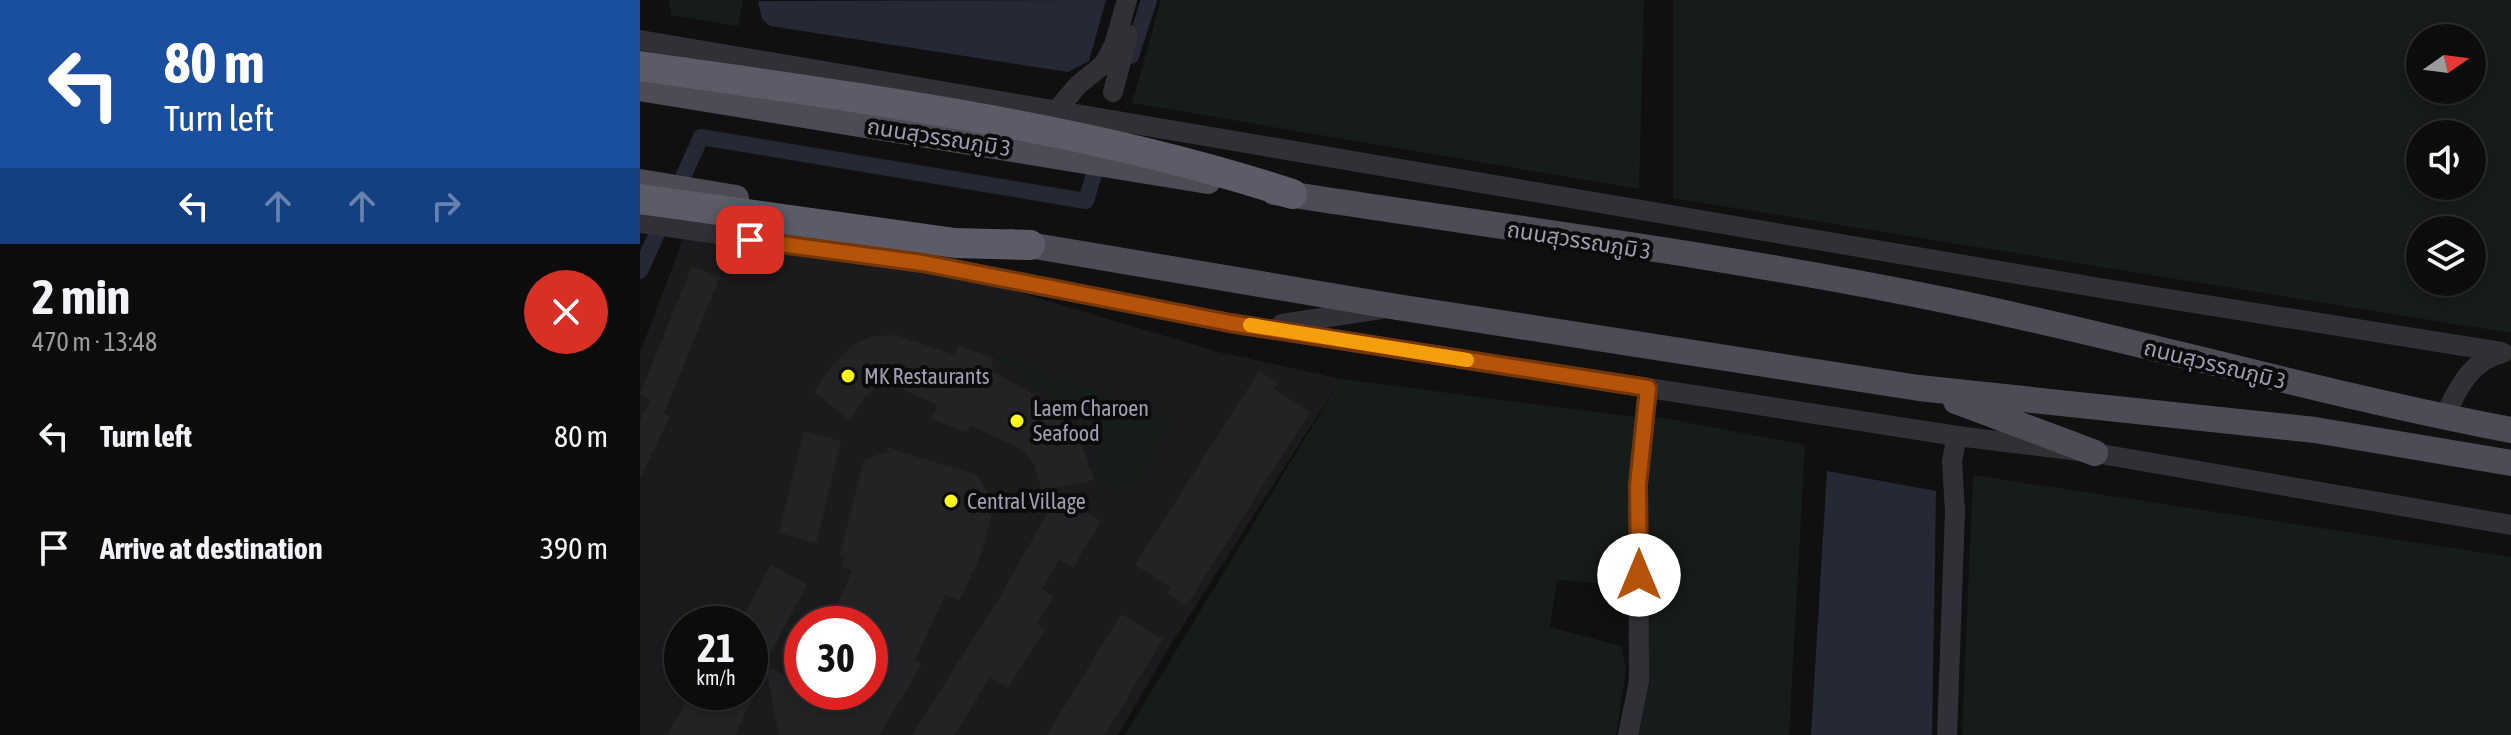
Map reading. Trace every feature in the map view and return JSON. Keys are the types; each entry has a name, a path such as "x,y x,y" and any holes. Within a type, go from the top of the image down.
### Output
{"highway":[{"path":"640,66 918,107 1075,137 1218,170 1292,194"},
{"path":"643,188 695,211 955,243 1030,245"}],"main road":[{"name":"ถนนสุวรรณภูมิ 3","path":"640,88 1075,137"},
{"name":"ถนนสุวรรณภูมิ 3","path":"1292,194 1872,286 2511,430"},
{"name":"ถนนสุวรรณภูมิ 3","path":"1030,245 1397,307 1919,388 2315,430 2511,463"},
{"path":"1919,388 2095,453"}],"street":[{"path":"1056,111 1078,85 1104,64 1114,45 1127,0"},
{"path":"1113,92 1138,0"},
{"path":"640,40 1056,111 1075,137"},
{"path":"1125,147 2506,353"},
{"path":"640,223 695,211 923,263 1264,327 1957,436 2095,453 2511,525"},
{"path":"1264,327 1397,307"},
{"path":"2444,417 2460,383 2481,362 2506,353"},
{"path":"1628,735 1639,681 1638,485 1648,388"},
{"path":"1947,735 1955,511 1952,461 1957,436"}],"shaded area":[{"path":"669,0 743,0 738,26 671,15"},
{"path":"1161,0 1644,0 1639,189 1132,103"},
{"path":"1673,0 2511,0 2511,333 1673,198"},
{"name":"Central Village","path":"686,231 914,261 1219,352 1341,379 1170,646 1118,735 640,735 640,353"},
{"path":"984,349 1173,420 1129,496 1099,483 1099,462 1085,423"},
{"path":"1341,379 1642,418 1629,586 1557,580 1550,627 1621,646 1626,670 1616,735 1125,735"},
{"path":"1653,416 1805,445 1789,735 1632,735"},
{"path":"1973,475 2511,557 2511,735 1962,735"}],"water":[{"path":"1106,0 1089,61 1068,72 770,26 762,19 758,1"},
{"path":"1827,471 1936,491 1932,735 1811,735"}],"building":[{"path":"692,266 720,277 664,413 670,416 640,478 640,420 650,400 640,394"},
{"path":"896,335 955,355 958,345 994,359 990,370 1039,397 1078,433 1094,480 1042,491 1034,464 1022,450 970,425 967,432 931,419 937,405 902,389 876,388 864,398 850,421 814,392 829,369 851,346 873,336"},
{"path":"1259,371 1278,383 1274,389 1310,412 1186,606 1166,593 1170,587 1135,565"},
{"path":"804,431 841,441 816,543 779,533"},
{"path":"885,447 977,475 995,504 980,556 960,600 945,595 915,660 922,664 879,735 779,735 768,667 784,675 784,710 888,710 888,606 837,606 852,571 841,566 845,558 840,555 864,460 885,452 891,453"},
{"path":"1057,496 1101,521 1073,568 1059,560 1042,589 1053,596 1037,624 1045,629 1008,688 990,677 955,735 912,735 998,600"},
{"path":"771,565 807,584 795,606 784,606 784,627 768,657 768,606 749,606"},
{"path":"1121,614 1163,639 1105,735 1047,735"},
{"path":"682,710 747,710 735,735 667,735"}],"waterway":[{"path":"1131,56 1149,0"},
{"path":"676,193 701,137 1086,201 1100,154"},
{"path":"640,271 664,218"}],"slow traffic":[{"path":"1250,325 1467,360"}],"place":[{"name":"MK Restaurants","path":"848,376"},
{"name":"Laem Charoen Seafood","path":"1017,421"},
{"name":"Central Village","path":"951,501"}],"route":[{"path":"750,240 923,263 1230,323 1648,388 1638,485 1639,575"}]}
